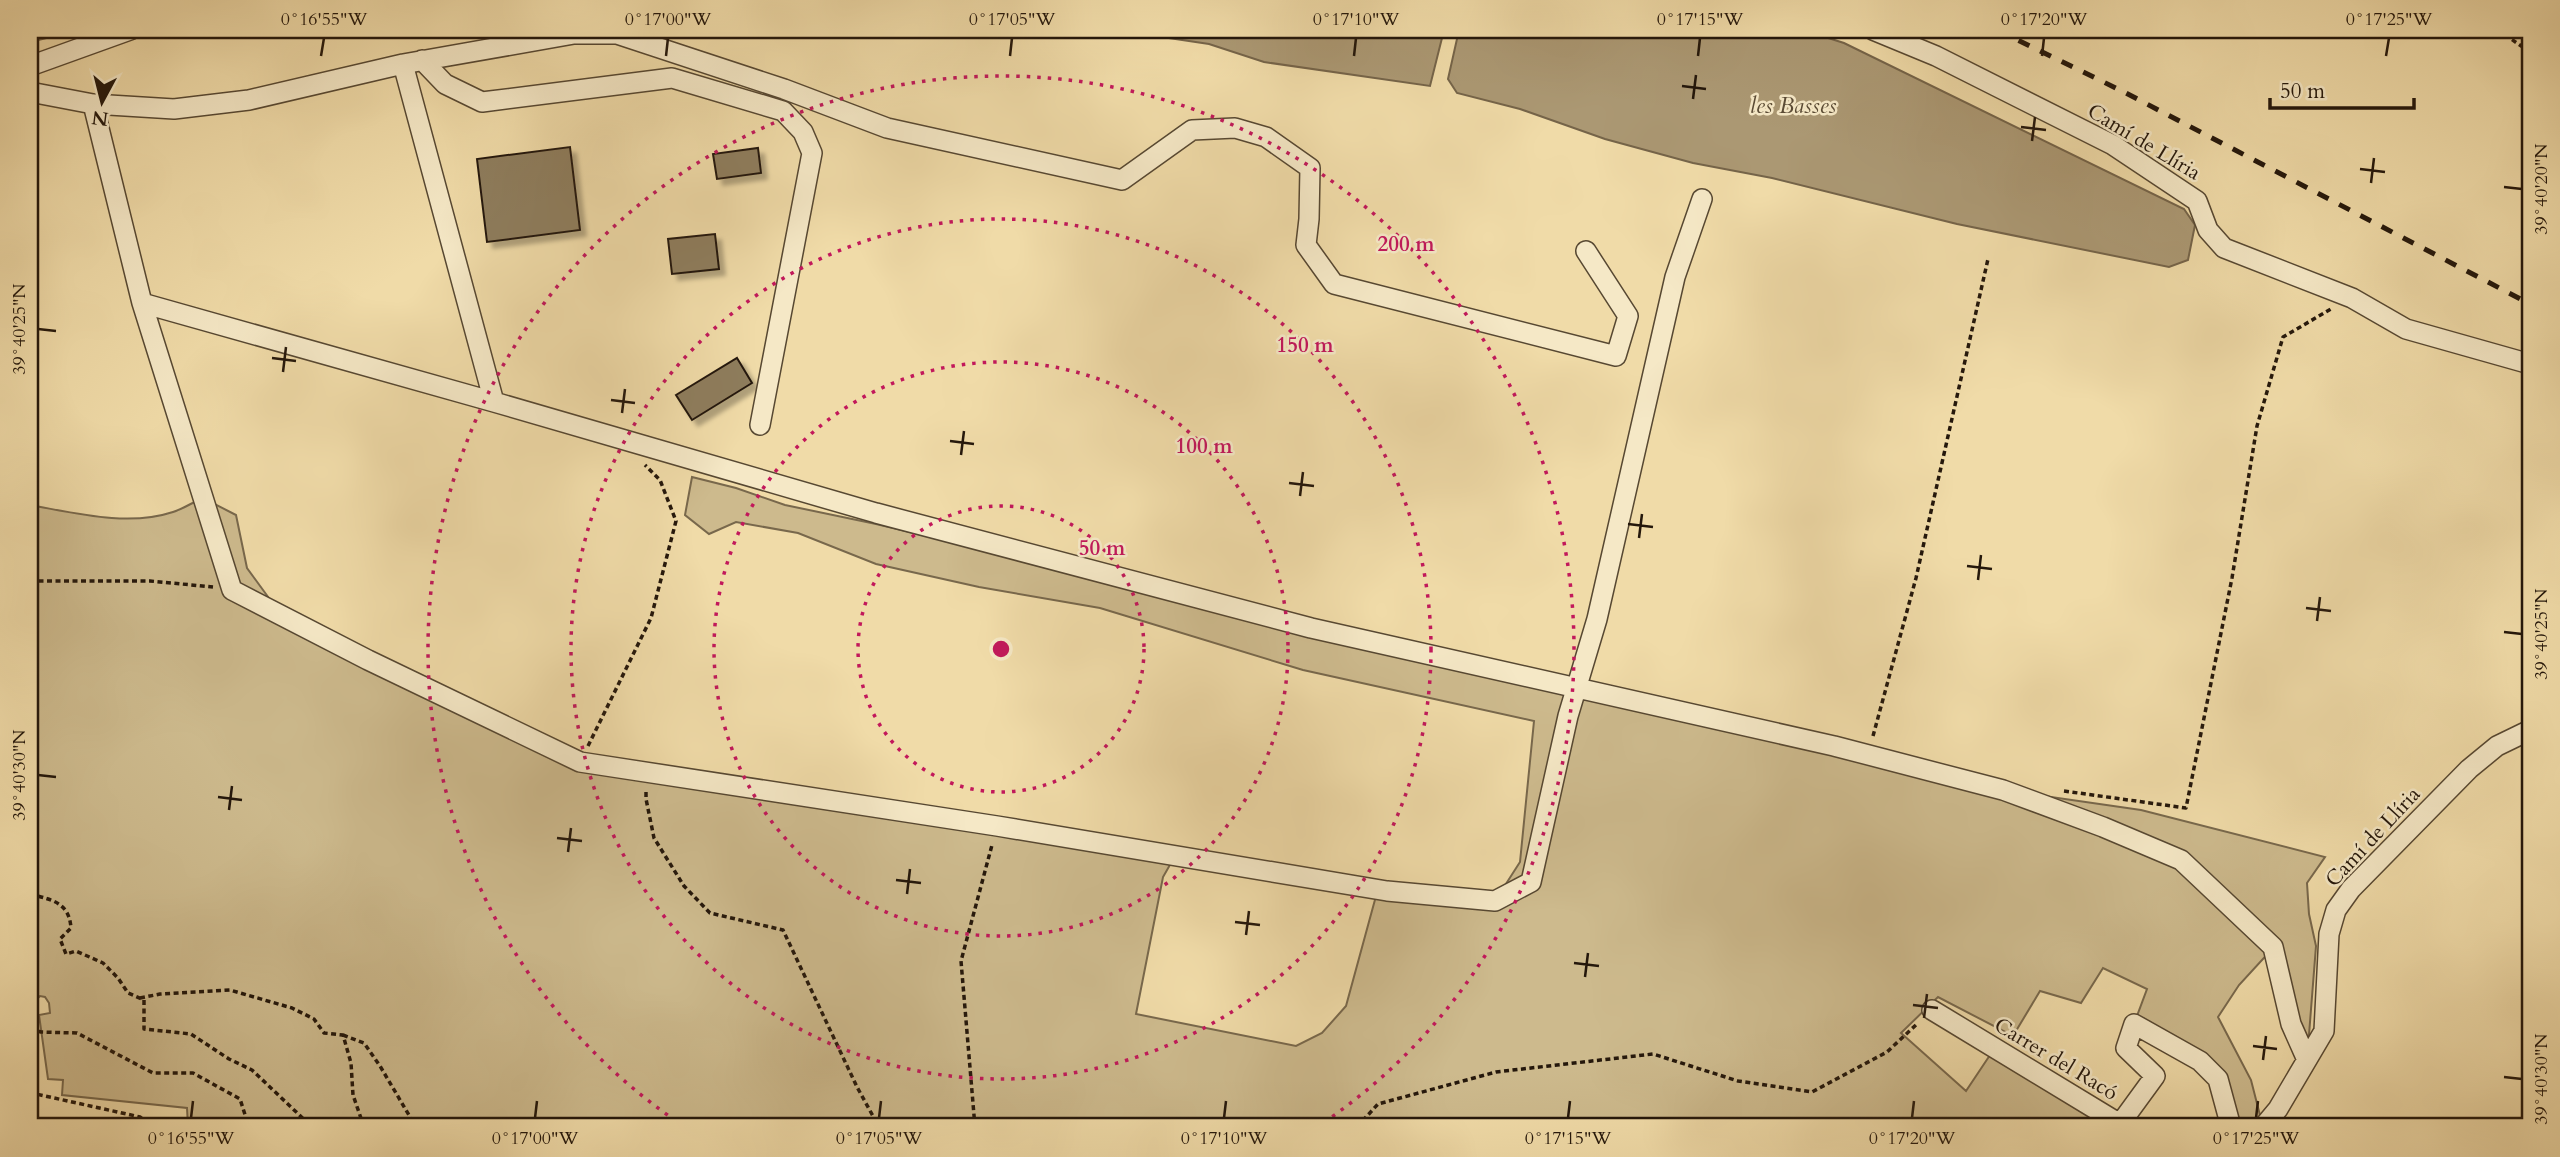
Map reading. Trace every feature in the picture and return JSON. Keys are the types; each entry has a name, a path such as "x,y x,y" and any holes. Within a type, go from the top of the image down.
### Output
{"street":[{"path":"30,66 130,30"},
{"name":"Camí de Llíria","path":"1873,30 1936,56 2113,145 2197,201 2208,230 2224,248 2352,298 2406,329 2530,364"},
{"path":"30,92 93,104 174,109 249,100 412,62 574,34 617,34 784,89 887,128 1122,180 1192,130 1235,128 1266,137 1310,169 1306,245 1334,284 1616,355 1628,316 1586,251"},
{"path":"412,62 494,402"},
{"path":"412,62 445,84 482,102 672,78 783,110 803,132 812,153 760,425"},
{"path":"93,104 142,303 232,590 368,660 580,762 997,826 1387,891 1494,901 1531,883 1576,690 1597,619 1675,277 1702,199"},
{"path":"142,303 902,520 1311,628 1868,755 2003,790 2103,827 2181,860 2273,947 2291,1024 2307,1060"},
{"name":"Camí de Llíria","path":"2263,1127 2278,1109 2324,1031 2329,934 2336,909 2351,889 2469,769 2497,746 2530,730"},
{"name":"Carrer del Racó","path":"1932,1010 2120,1125 2155,1076 2126,1048 2134,1024 2200,1061 2218,1079 2231,1127"}],"path":[{"path":"2498,30 2530,52"},
{"path":"1868,755 1916,578 1988,259"},
{"path":"2063,791 2186,808 2232,578 2257,426 2283,337 2352,298"},
{"path":"580,762 650,618 676,521 660,481 643,464"},
{"path":"30,581 150,580 232,590"},
{"path":"648,772 646,799 654,838 684,886 710,913 783,930 857,1087 879,1127"},
{"path":"975,1127 961,961 997,826"},
{"path":"30,894 63,905 70,916 71,928 60,939 66,954 76,951 103,963 128,993 144,1000 144,1029 191,1034 251,1070 312,1127"},
{"path":"140,998 160,993 230,990 292,1008 314,1018 324,1033 343,1035 364,1043 416,1127"},
{"path":"1357,1127 1378,1104 1496,1072 1653,1054 1738,1082 1812,1092 1887,1052 1932,1010"},
{"path":"30,1030 76,1033 153,1073 192,1073 240,1100 249,1127"},
{"path":"343,1035 351,1063 353,1096 364,1127"},
{"path":"30,1091 140,1117 154,1127"},
{"path":"30,1116 55,1127"}],"shaded area":[{"path":"30,30 79,30 34,41"},
{"path":"692,477 736,488 785,505 876,524 2003,790 2141,810 2325,857 2307,883 2309,914 2316,946 2307,1060 2273,948 2239,985 2218,1017 2251,1080 2263,1127 2231,1127 2218,1079 2134,1024 2147,989 2103,968 2081,1003 2040,991 2013,1036 1938,997 1901,1033 1966,1091 1990,1055 2101,1124 2099,1127 188,1127 187,1108 62,1095 63,1080 48,1079 39,1015 50,1013 49,1003 45,997 40,996 35,1001 30,922 30,505 83,515 138,518 173,512 203,498 236,515 247,568 282,616 580,762 1175,856 1163,877 1136,1014 1296,1046 1322,1033 1346,1006 1376,896 1495,901 1520,862 1534,721 1303,670 1100,608 979,587 876,564 798,533 736,522 709,534 685,515"}],"water":[{"path":"1115,30 1444,30 1430,86 1264,62 1209,44"},
{"name":"les Basses","path":"1459,30 1803,30 1844,43 2184,209 2195,225 2188,260 2169,267 1957,224 1772,178 1693,163 1605,139 1520,109 1457,93 1448,79"}],"building":[{"path":"570,147 580,230 487,242 477,159"},
{"path":"758,148 761,173 717,179 713,154"},
{"path":"715,234 719,269 672,274 668,239"},
{"path":"737,358 752,383 692,420 676,395"}],"railway":[{"path":"1997,30 2122,91 2530,304"}]}
